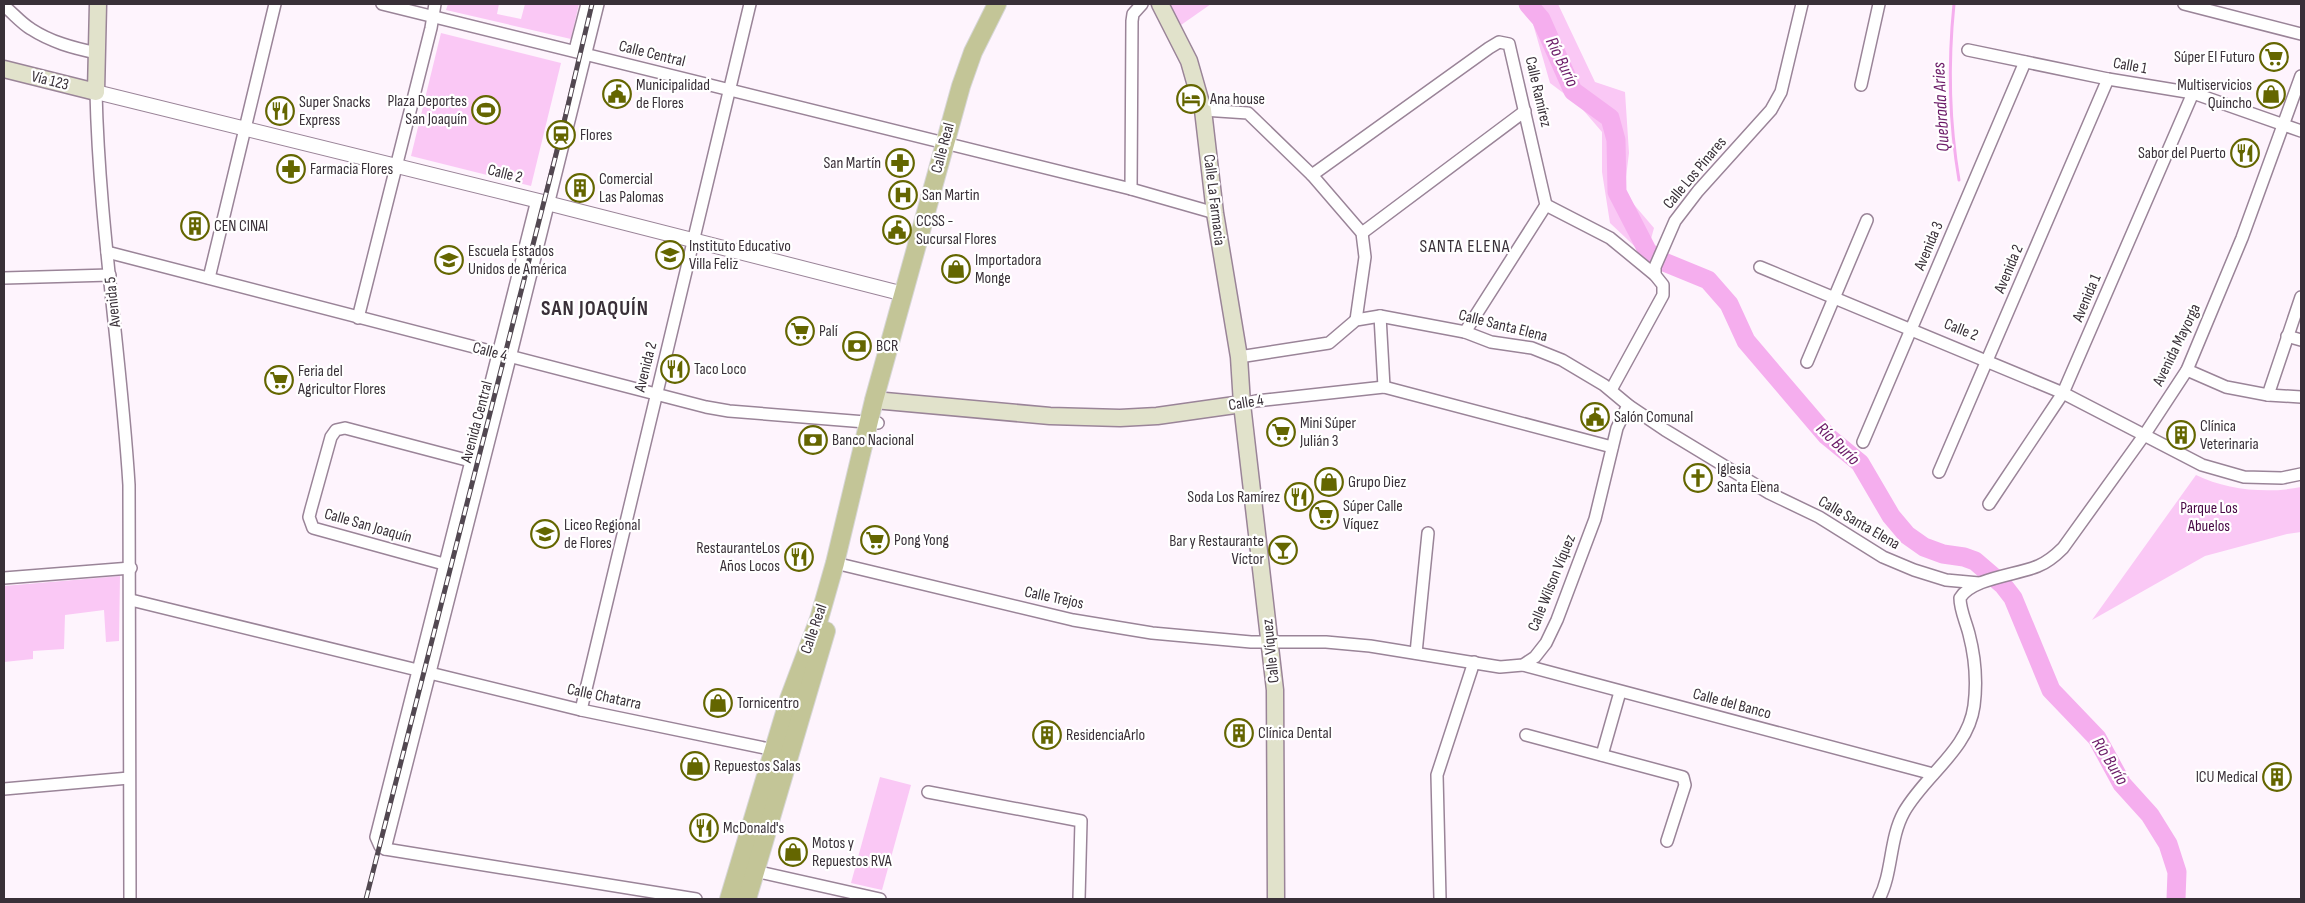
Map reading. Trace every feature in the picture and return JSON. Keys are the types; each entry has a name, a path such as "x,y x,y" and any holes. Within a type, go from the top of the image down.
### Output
{"main road":[{"name":"Avenida 5","path":"96,92 98,4"},
{"name":"Calle Real","path":"747,899 807,692 840,565 888,355 944,144 973,52 997,4"},
{"name":"Calle La Farmacia","path":"1160,4 1189,61 1203,110 1215,213 1239,356 1242,404"},
{"name":"Vía 123","path":"4,69 96,92"},
{"name":"Calle 4","path":"878,401 1050,416 1120,418 1157,416 1242,404"},
{"name":"Calle Víquez","path":"1242,404 1270,642 1276,720 1276,899"},
{"name":"Calle Real","path":"729,899 789,699 840,565"},
{"path":"777,791 776,773 779,760 774,750 784,741 794,712 807,692"},
{"path":"736,899 747,876 755,872 750,864 757,827 757,810"}],"street":[{"path":"209,278 274,4"},
{"name":"Calle Central","path":"382,4 434,9 580,52 1131,189 1215,213"},
{"name":"Avenida Central","path":"543,202 499,354 444,564 423,673 385,849 380,846 376,837 423,673 456,568 510,358 543,202 580,52 587,4"},
{"name":"Avenida Central","path":"580,52 598,4"},
{"name":"Avenida 2","path":"581,710 750,4"},
{"path":"1131,189 1132,21 1133,14 1142,4"},
{"name":"Calle Los Pinares","path":"1655,271 1675,221 1698,191 1765,118 1781,92 1802,4"},
{"path":"1861,85 1879,4"},
{"path":"2184,4 2301,34"},
{"path":"4,6 29,28 45,38 70,48 97,53"},
{"path":"358,318 434,9"},
{"name":"Calle Ramírez","path":"1312,175 1499,42 1505,42 1510,46 1546,205"},
{"name":"Calle 1","path":"1968,50 2108,79 2193,94 2301,131"},
{"name":"Avenida 3","path":"1863,442 2024,62"},
{"name":"Avenida Mayorga","path":"1979,583 2037,566 2053,558 2063,548 2145,434 2187,370 2242,238 2301,76"},
{"name":"Avenida 2","path":"1939,472 2108,79"},
{"name":"Calle 2","path":"96,92 543,202 904,294"},
{"name":"Avenida 5","path":"96,92 107,252 126,438 131,568 130,899"},
{"name":"Avenida 1","path":"1989,504 2063,393 2193,94"},
{"path":"1203,110 1248,113 1312,175 1362,233 1365,257 1356,320 1329,343 1239,356"},
{"path":"1362,233 1526,111"},
{"path":"1465,332 1546,205 1610,238 1655,271 1663,285 1663,295 1611,390"},
{"path":"1807,362 1867,220"},
{"name":"Calle 4","path":"107,252 510,358 730,411 873,423"},
{"name":"Calle 2","path":"1760,267 1988,360 2063,393 2202,465 2244,477 2282,478 2301,474"},
{"path":"4,278 110,274"},
{"path":"2268,395 2301,297"},
{"path":"1380,316 1384,387"},
{"name":"Calle Santa Elena","path":"1356,320 1380,316 1465,332 1491,342 1532,348 1562,360 1611,390 1628,405 1761,488 1819,517 1883,557 1914,570 1946,580 1979,583"},
{"path":"2287,336 2301,340"},
{"path":"2187,370 2226,388 2268,395 2301,396"},
{"name":"Calle 4","path":"1242,404 1384,387 1612,448"},
{"name":"Calle Wilson Víquez","path":"1523,665 1535,657 1546,642 1557,620 1595,519 1612,448 1621,418 1628,405"},
{"name":"Calle San Joaquín","path":"456,568 313,528 309,517 331,437 336,430 345,428 482,465"},
{"path":"1416,653 1428,533"},
{"name":"Calle Trejos","path":"840,565 1073,620 1152,633 1270,642"},
{"path":"4,578 131,568"},
{"path":"1879,899 1889,874 1898,823 1913,797 1968,732 1974,706 1974,656 1960,604 1946,580"},
{"path":"1960,604 1963,594 1979,583"},
{"name":"Calle Chatarra","path":"131,600 423,673 581,710 774,750"},
{"path":"1270,642 1326,642 1370,646 1510,668 1523,665"},
{"path":"1440,899 1437,775 1474,662"},
{"name":"Calle del Banco","path":"1523,665 1932,774"},
{"path":"1602,755 1620,692"},
{"path":"1526,735 1683,777 1685,785 1667,841"},
{"path":"4,789 130,778"},
{"path":"928,792 1081,821 1078,899"},
{"path":"385,849 696,899"},
{"path":"755,872 880,899"}],"green space":[{"path":"448,4 499,4 497,14 521,19 525,4 579,4 571,39 446,10"},
{"path":"1170,4 1211,4 1181,25"},
{"path":"1521,4 1558,4 1595,82 1625,92 1629,153 1624,193 1654,228 1646,257 1610,223 1602,172 1602,132 1578,104 1550,83 1531,17"},
{"name":"Plaza Deportes San Joaquín","path":"441,33 561,63 531,186 411,156"},
{"name":"Parque Los Abuelos","path":"2196,475 2220,484 2247,489 2275,490 2301,487 2301,532 2205,556 2092,620"},
{"path":"120,576 119,641 106,642 104,610 65,615 64,649 33,651 33,659 4,662 4,586"},
{"path":"880,777 911,785 882,890 851,883"}],"waterway":[{"name":"Río Burío","path":"1528,4 1541,19 1573,91 1610,118 1616,140 1617,192 1648,252 1664,262 1708,280 1729,304 1746,341 1827,436 1860,463 1891,516 1907,535 1924,547 1943,554 1964,557 1975,561 2003,585 2013,598 2051,690 2097,738 2122,784 2150,815 2168,844 2177,872 2176,899"},
{"name":"Quebrada Aries","path":"1954,4 1950,92 1959,180"}],"railway":[{"path":"366,899 561,135 592,4"}],"place":[{"name":"Súper El Futuro","path":"2274,57"},
{"name":"Municipalidad de Flores","path":"617,94"},
{"name":"Multiservicios Quincho","path":"2271,94"},
{"name":"Ana house","path":"1191,99"},
{"name":"Plaza Deportes San Joaquín","path":"486,110"},
{"name":"Super Snacks Express","path":"280,111"},
{"name":"Flores","path":"561,135"},
{"name":"Sabor del Puerto","path":"2245,153"},
{"name":"San Martín","path":"900,163"},
{"name":"Farmacia Flores","path":"291,169"},
{"name":"Comercial Las Palomas","path":"580,188"},
{"name":"San Martin","path":"903,195"},
{"name":"CEN CINAI","path":"195,226"},
{"name":"CCSS - Sucursal Flores","path":"897,230"},
{"name":"Instituto Educativo Villa Feliz","path":"670,255"},
{"name":"Escuela Estados Unidos de América","path":"449,260"},
{"name":"Importadora Monge","path":"956,269"},
{"name":"Palí","path":"800,331"},
{"name":"BCR","path":"857,346"},
{"name":"Taco Loco","path":"675,369"},
{"name":"Feria del Agricultor Flores","path":"279,380"},
{"name":"Salón Comunal","path":"1595,417"},
{"name":"Mini Súper Julián 3","path":"1281,432"},
{"name":"Clínica Veterinaria","path":"2181,435"},
{"name":"Banco Nacional","path":"813,440"},
{"name":"Iglesia Santa Elena","path":"1698,478"},
{"name":"Grupo Diez","path":"1329,482"},
{"name":"Soda Los Ramírez","path":"1299,497"},
{"name":"Súper Calle Víquez","path":"1324,515"},
{"name":"Liceo Regional de Flores","path":"545,534"},
{"name":"Pong Yong","path":"875,540"},
{"name":"Bar y Restaurante Víctor","path":"1283,550"},
{"name":"RestauranteLos Años Locos","path":"799,557"},
{"name":"Tornicentro","path":"718,703"},
{"name":"Clínica Dental","path":"1239,733"},
{"name":"ResidenciaArlo","path":"1047,735"},
{"name":"Repuestos Salas","path":"695,766"},
{"name":"ICU Medical","path":"2277,777"},
{"name":"McDonald's","path":"704,828"},
{"name":"Motos y Repuestos RVA","path":"793,852"}],"district":[{"name":"SANTA ELENA","path":"1465,246"},
{"name":"SAN JOAQUÍN","path":"595,308"}]}
